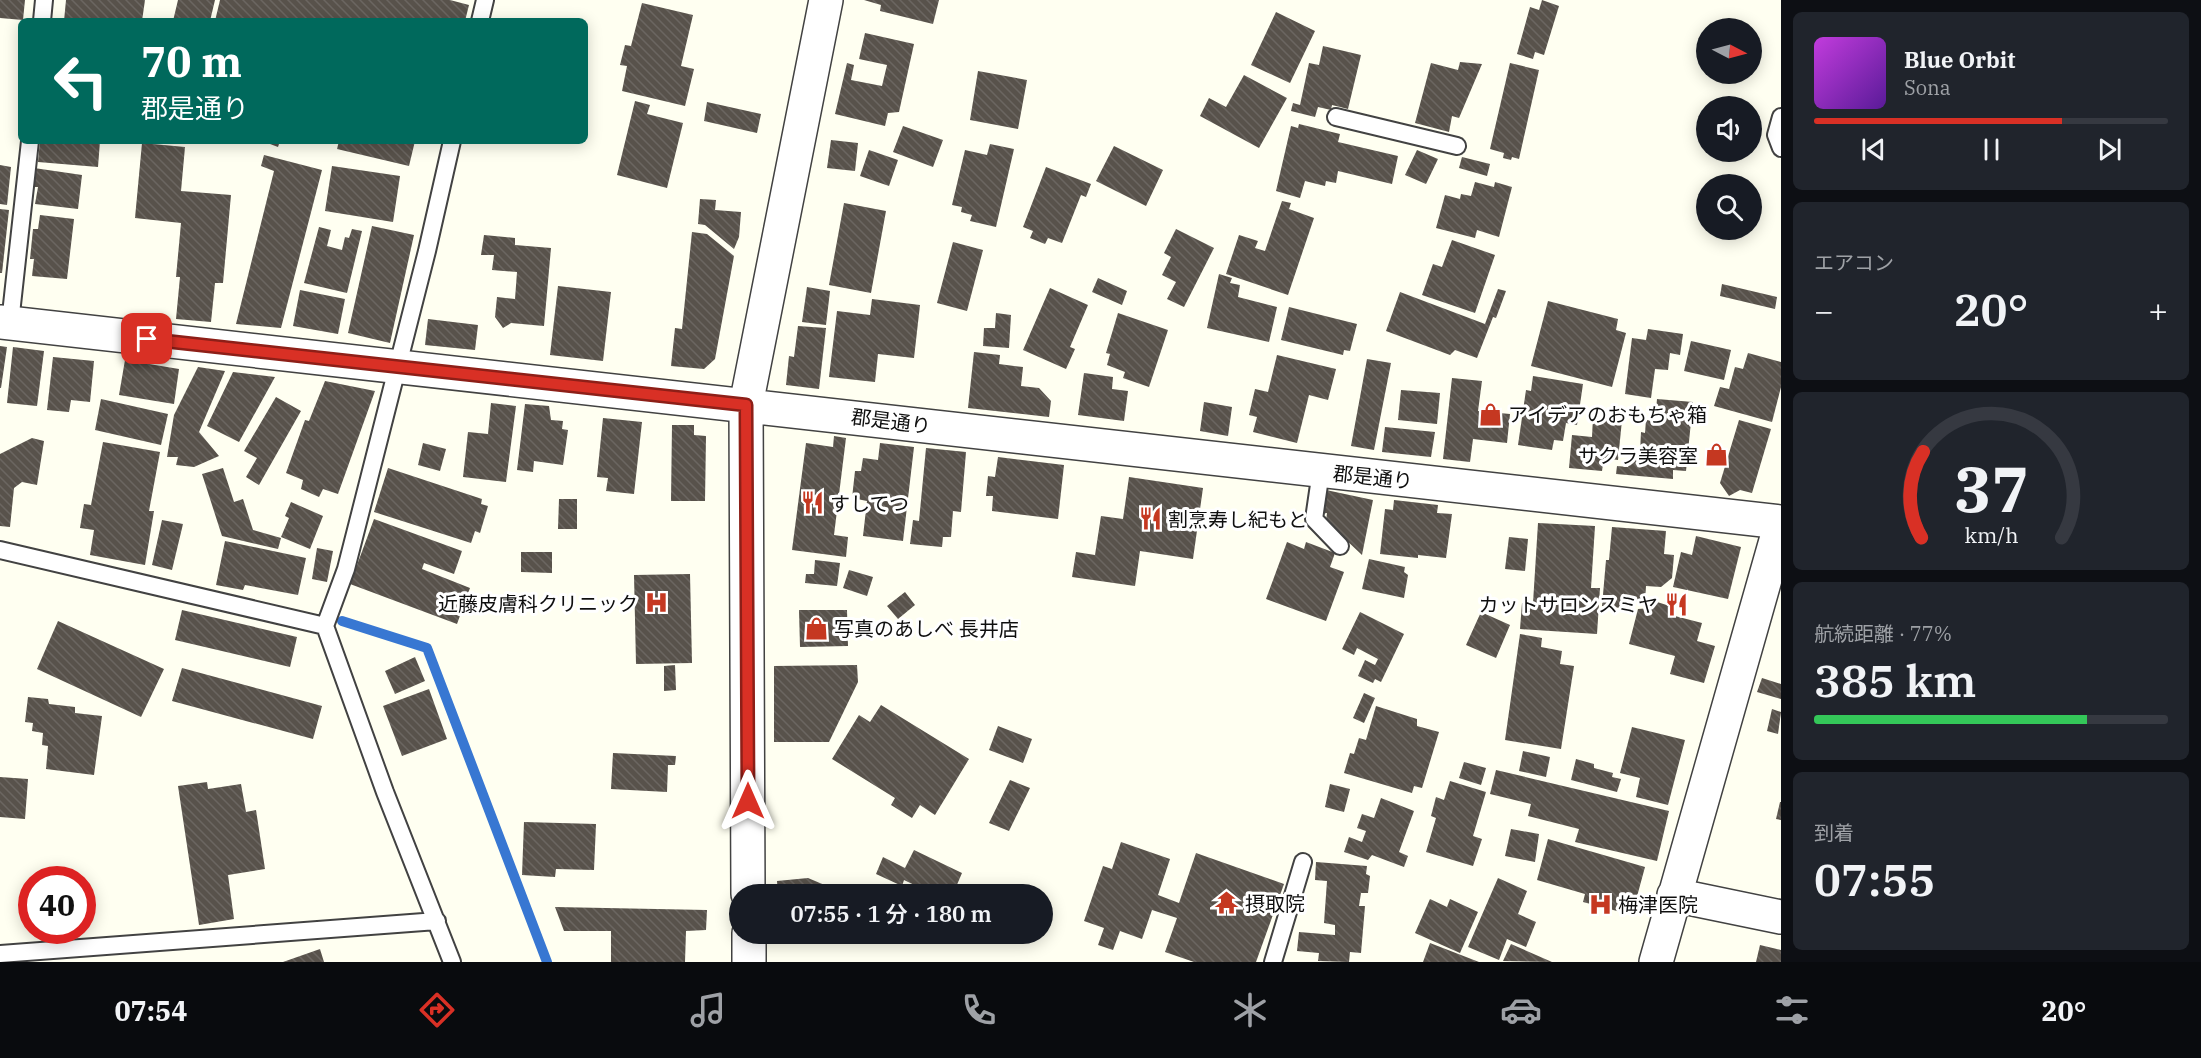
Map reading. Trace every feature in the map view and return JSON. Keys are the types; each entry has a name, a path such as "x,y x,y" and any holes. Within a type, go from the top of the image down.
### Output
{"street":[{"path":"748,884 746,405 826,0"},
{"name":"郡是通り","path":"5,322 1781,523"},
{"path":"1656,962 1781,523"},
{"path":"1674,896 1781,917"},
{"path":"748,944 749,962"}],"lane":[{"path":"42,18 44,0"},
{"path":"481,18 485,0"},
{"path":"1336,117 1457,146"},
{"path":"1781,117 1776,135 1781,148"},
{"path":"5,322 30,144"},
{"path":"451,144 346,569 325,626 385,792 452,962"},
{"path":"1321,471 1314,519 1340,546"},
{"path":"0,550 55,565 325,626"},
{"path":"1273,962 1303,862"},
{"path":"0,954 437,921"}],"building":[{"path":"0,0 25,0 23,18 0,18"},
{"path":"66,0 145,0 142,18 64,18"},
{"path":"178,0 215,0 211,18 174,18"},
{"path":"220,0 450,0 469,5 466,18 216,18"},
{"path":"864,0 939,0 933,24 880,11 881,5"},
{"path":"1542,0 1559,6 1544,55 1535,52 1533,59 1517,54 1530,7 1539,10"},
{"path":"642,3 693,15 681,66 694,69 685,106 622,91 627,66 620,65 625,45 631,46"},
{"path":"1276,12 1315,31 1290,83 1251,65"},
{"path":"865,33 914,44 899,112 888,113 885,126 835,114 847,63 854,65 851,80 882,86 887,65 859,59"},
{"path":"1323,46 1361,55 1348,109 1332,105 1331,110 1318,107 1315,117 1291,111 1293,103 1300,105 1309,63 1319,65"},
{"path":"1460,62 1482,64 1459,118 1452,116 1449,132 1415,123 1431,63 1458,70"},
{"path":"1510,63 1539,70 1519,159 1512,157 1511,160 1503,158 1504,153 1490,149"},
{"path":"978,71 1027,80 1018,129 970,120"},
{"path":"1244,75 1287,98 1259,148 1200,116 1209,98 1226,107"},
{"path":"635,101 650,105 647,114 683,123 667,188 617,175"},
{"path":"707,102 761,114 757,133 704,121"},
{"path":"1299,124 1340,134 1338,142 1398,156 1392,184 1338,171 1336,183 1326,181 1325,186 1305,181 1300,198 1276,191 1291,126 1298,128"},
{"path":"903,126 943,140 933,167 893,152"},
{"path":"831,140 858,143 855,171 827,168"},
{"path":"40,144 100,144 98,167 38,162"},
{"path":"142,144 185,147 181,191 231,195 223,283 215,283 211,322 176,319 180,277 176,277 181,223 135,218"},
{"path":"338,144 414,144 409,166 337,149"},
{"path":"990,144 1014,149 996,227 970,221 972,215 961,212 962,207 952,205 965,150 987,155"},
{"path":"1114,146 1163,170 1146,206 1096,181"},
{"path":"869,150 898,160 889,186 860,176"},
{"path":"1417,150 1438,159 1426,184 1405,175"},
{"path":"264,155 322,170 281,328 236,324 274,171 261,166"},
{"path":"1462,157 1490,164 1487,176 1459,168"},
{"path":"0,165 11,167 7,205 0,204"},
{"path":"332,166 400,176 393,222 325,211"},
{"path":"1046,167 1091,184 1086,197 1081,195 1062,243 1048,238 1045,244 1030,238 1033,231 1023,227"},
{"path":"34,168 82,175 78,209 35,204 38,187 31,187"},
{"path":"1475,182 1494,187 1495,182 1512,187 1499,237 1477,230 1475,238 1436,228 1445,195 1460,199 1461,194 1471,196"},
{"path":"700,199 716,200 715,210 741,212 739,237 734,249 705,225 698,224"},
{"path":"1282,201 1291,203 1289,209 1314,218 1288,295 1226,274 1239,235 1258,241 1255,248 1265,251"},
{"path":"844,203 886,211 871,293 829,285"},
{"path":"0,209 9,210 2,273 0,273"},
{"path":"40,215 74,219 67,279 32,276 34,259 30,259 33,229 38,229"},
{"path":"372,226 414,235 390,343 348,333"},
{"path":"319,227 331,230 327,246 342,250 345,237 349,238 352,229 362,231 347,293 304,283"},
{"path":"1176,229 1214,248 1184,307 1167,299 1176,282 1162,275 1171,257 1164,253"},
{"path":"692,232 707,234 734,256 715,359 704,369 671,366 675,328 682,329"},
{"path":"484,235 515,238 515,245 551,248 544,326 511,323 503,328 495,317 497,297 515,299 517,272 492,270 494,255 481,255"},
{"path":"1452,240 1495,255 1475,313 1422,295 1433,264 1442,267"},
{"path":"953,242 983,250 967,311 937,303"},
{"path":"1219,274 1232,278 1230,283 1240,285 1238,297 1277,307 1269,342 1207,328"},
{"path":"1098,278 1127,291 1122,305 1092,292"},
{"path":"1722,284 1777,297 1775,309 1720,296"},
{"path":"558,286 611,292 603,361 550,355"},
{"path":"807,287 830,291 826,325 802,322"},
{"path":"1050,288 1088,305 1070,347 1075,349 1066,369 1023,350"},
{"path":"1498,289 1506,291 1477,358 1455,350 1450,355 1386,331 1400,292 1485,324"},
{"path":"300,290 345,299 338,334 293,326"},
{"path":"872,299 920,305 914,358 878,354 875,382 829,377 837,311 870,315"},
{"path":"1548,301 1618,319 1616,330 1626,333 1612,387 1531,366"},
{"path":"1289,307 1357,324 1350,351 1344,350 1343,355 1281,340"},
{"path":"996,313 1011,315 1009,348 983,346 984,328 995,328"},
{"path":"1118,313 1168,330 1149,387 1123,378 1125,372 1107,365 1110,354 1106,353"},
{"path":"428,319 478,325 475,350 425,345"},
{"path":"798,326 826,328 819,389 786,385 789,356 794,357"},
{"path":"1648,329 1683,334 1680,355 1670,353 1668,370 1655,369 1651,398 1625,394 1632,338 1646,340"},
{"path":"1691,341 1731,350 1724,380 1684,371"},
{"path":"0,346 7,347 1,388 0,388"},
{"path":"13,347 44,351 37,406 7,403"},
{"path":"974,352 1000,355 999,364 1023,367 1021,386 1039,388 1051,401 1049,417 968,408"},
{"path":"1748,353 1781,362 1781,387 1772,422 1714,406 1720,387 1729,389 1735,367 1743,369"},
{"path":"1277,355 1336,369 1328,400 1309,395 1297,443 1253,432 1257,417 1249,415 1255,389 1268,392"},
{"path":"53,357 94,361 90,402 71,400 69,412 47,410"},
{"path":"1367,359 1391,363 1374,450 1351,446"},
{"path":"125,360 179,369 174,404 119,395"},
{"path":"198,367 225,371 199,432 219,456 194,467 176,465 178,457 167,457 174,415"},
{"path":"233,372 275,377 239,442 207,426"},
{"path":"1084,373 1113,377 1112,389 1128,391 1124,421 1078,415"},
{"path":"1533,376 1583,384 1577,425 1566,423 1563,441 1554,440 1552,450 1518,445 1526,390 1531,391"},
{"path":"1452,378 1482,381 1478,411 1510,414 1507,443 1473,439 1470,462 1443,459"},
{"path":"325,381 375,391 338,494 323,489 319,497 301,489 303,480 286,473 305,420 309,421"},
{"path":"1401,390 1440,393 1437,424 1398,420"},
{"path":"276,397 301,411 259,485 246,477 257,458 244,451"},
{"path":"101,399 168,414 161,445 95,430"},
{"path":"1657,399 1693,402 1686,471 1673,470 1673,479 1616,474 1617,466 1628,467 1630,451 1640,452 1641,432 1645,433 1646,420 1655,421"},
{"path":"1204,402 1232,407 1228,436 1200,431"},
{"path":"491,403 516,406 506,482 463,477 468,432 488,434"},
{"path":"525,404 549,406 551,420 563,421 562,429 568,430 563,465 534,461 533,472 517,470"},
{"path":"1593,417 1622,420 1618,460 1604,458 1602,471 1569,468 1572,435 1592,437"},
{"path":"603,418 642,422 634,494 606,491 608,478 597,477"},
{"path":"1739,420 1771,429 1752,493 1740,490 1729,496 1720,483"},
{"path":"672,425 694,425 694,435 706,436 705,501 671,501"},
{"path":"1385,427 1435,432 1431,457 1382,452"},
{"path":"834,436 846,438 834,535 848,537 846,557 792,550 806,443 833,447"},
{"path":"32,438 44,441 37,485 22,482 14,488 10,527 0,526 0,454"},
{"path":"103,442 160,452 149,511 154,511 145,565 90,555 94,530 80,528 84,504 91,505"},
{"path":"423,443 446,449 440,471 418,465"},
{"path":"880,443 914,447 903,541 863,536 867,501 852,498 855,471 861,471 863,458 878,460"},
{"path":"926,448 966,452 961,512 953,511 951,537 943,537 942,547 910,544 913,520 919,521"},
{"path":"998,457 1064,465 1058,519 992,511 993,496 986,496 988,476 995,477"},
{"path":"223,468 234,502 243,499 253,530 281,538 278,549 222,536 202,474"},
{"path":"388,468 482,499 481,504 488,506 480,533 475,531 471,543 374,512"},
{"path":"1129,477 1203,488 1193,559 1140,551 1135,586 1072,577 1076,552 1095,555 1101,516 1123,519"},
{"path":"1326,490 1373,500 1362,555 1326,521 1327,513 1321,514"},
{"path":"559,499 577,499 577,529 558,529"},
{"path":"1394,500 1438,505 1437,513 1452,514 1446,558 1380,554 1385,509 1393,510"},
{"path":"291,502 323,516 310,549 281,537 289,518 285,516"},
{"path":"374,519 462,551 454,574 424,563 422,569 470,588 457,624 350,584"},
{"path":"162,520 183,524 172,570 152,565"},
{"path":"1538,523 1595,526 1591,588 1600,588 1597,634 1520,629 1522,603 1533,603"},
{"path":"1612,527 1666,531 1664,554 1674,555 1672,578 1661,587 1646,586 1645,602 1622,600 1621,608 1602,606 1606,560 1609,560"},
{"path":"1696,536 1741,547 1728,599 1673,587 1681,552 1692,555"},
{"path":"1509,537 1528,539 1525,571 1505,569"},
{"path":"225,541 306,558 298,595 245,585 243,590 216,585"},
{"path":"1287,542 1304,549 1306,542 1335,553 1330,567 1344,572 1326,621 1266,599"},
{"path":"317,548 333,551 327,582 312,579"},
{"path":"521,552 552,552 552,573 521,572"},
{"path":"1369,559 1405,567 1404,572 1408,575 1404,598 1362,589"},
{"path":"815,560 840,563 837,586 805,583 806,574 814,574"},
{"path":"849,570 873,577 867,596 843,588"},
{"path":"690,574 692,663 636,664 634,575"},
{"path":"905,592 915,605 898,619 887,606"},
{"path":"1654,601 1676,608 1675,616 1702,623 1697,641 1715,646 1704,683 1670,674 1675,656 1629,644 1638,609 1652,608"},
{"path":"182,610 297,637 290,667 175,640"},
{"path":"799,610 847,610 848,646 800,647"},
{"path":"1360,612 1404,634 1381,682 1375,679 1373,683 1358,676 1365,660 1375,665 1378,659 1357,648 1354,655 1342,649"},
{"path":"1481,612 1510,625 1496,658 1466,645"},
{"path":"58,621 164,669 141,717 37,669"},
{"path":"1520,634 1542,638 1541,647 1562,651 1560,664 1574,666 1561,749 1505,740"},
{"path":"415,657 425,681 395,694 385,671"},
{"path":"675,665 676,690 664,691 664,666"},
{"path":"857,665 858,682 829,742 774,742 774,666"},
{"path":"182,668 322,706 313,739 172,701"},
{"path":"1762,678 1781,684 1781,699 1757,692"},
{"path":"429,689 447,739 402,756 383,706"},
{"path":"1364,693 1375,698 1364,723 1353,718"},
{"path":"28,697 48,699 49,704 75,707 75,713 102,716 94,775 46,769 48,746 42,745 43,733 32,731 33,723 25,722"},
{"path":"881,705 969,759 935,815 920,805 912,818 891,805 895,798 832,759 859,715 870,722"},
{"path":"1376,706 1417,719 1417,726 1439,732 1422,788 1414,786 1412,793 1344,773 1350,753 1354,754 1359,738 1366,740"},
{"path":"1772,709 1781,712 1778,734 1767,731"},
{"path":"998,726 1032,739 1023,763 989,750"},
{"path":"1632,727 1685,740 1668,805 1636,797 1640,778 1620,773"},
{"path":"1523,751 1550,757 1546,777 1519,771"},
{"path":"613,753 676,756 675,765 668,765 667,792 611,789"},
{"path":"1576,759 1594,764 1594,768 1613,773 1612,777 1621,779 1617,792 1571,780"},
{"path":"1464,762 1486,768 1481,785 1459,778"},
{"path":"1496,770 1669,811 1657,861 1575,842 1579,829 1528,816 1531,804 1490,794"},
{"path":"0,777 28,779 25,819 0,817"},
{"path":"1010,780 1030,788 1009,831 989,823"},
{"path":"1450,781 1486,792 1473,836 1482,839 1473,866 1426,852 1436,818 1431,816 1436,797 1444,800"},
{"path":"207,782 208,789 241,784 246,812 256,810 265,869 228,875 234,919 199,925 178,786"},
{"path":"1330,784 1350,789 1344,812 1325,807"},
{"path":"1381,798 1414,811 1399,852 1408,856 1404,867 1372,855 1368,860 1344,852 1349,837 1362,842 1366,831 1357,828 1362,814 1374,818"},
{"path":"1781,802 1781,820 1776,819"},
{"path":"524,822 596,824 594,870 556,869 555,877 522,875"},
{"path":"1511,829 1539,834 1535,862 1505,856"},
{"path":"1548,839 1645,867 1632,915 1583,902 1585,894 1537,880"},
{"path":"1121,842 1170,859 1158,895 1179,903 1196,853 1284,884 1256,962 1194,962 1165,952 1177,918 1152,910 1142,939 1120,931 1113,950 1098,945 1104,928 1084,921 1103,866 1112,869"},
{"path":"914,850 962,873 957,884 912,884 904,880 903,884 898,884 876,874 883,857 905,868"},
{"path":"1316,862 1367,866 1366,874 1370,876 1368,893 1361,893 1359,906 1365,906 1361,953 1350,952 1349,962 1318,961 1319,953 1297,951 1299,932 1335,935 1335,925 1324,923 1327,881 1315,880"},
{"path":"808,878 822,884 777,884 777,881"},
{"path":"1498,878 1527,891 1518,914 1536,922 1526,947 1507,939 1499,960 1468,947"},
{"path":"1430,899 1447,907 1450,899 1478,912 1460,953 1415,933"},
{"path":"555,907 707,910 706,930 686,931 685,962 611,962 611,931 564,931"},
{"path":"1430,943 1479,962 1423,962"},
{"path":"1511,944 1552,962 1503,961"},
{"path":"1760,945 1781,950 1781,962 1756,962"},
{"path":"320,949 324,962 283,962"}],"waterway":[{"path":"342,621 427,648 547,962"}],"place":[{"name":"アイデアのおもちゃ箱","path":"1490,414"},
{"name":"サクラ美容室","path":"1716,455"},
{"name":"すしてつ","path":"812,503"},
{"name":"割烹寿し紀もと","path":"1150,519"},
{"name":"近藤皮膚科クリニック","path":"656,603"},
{"name":"カットサロンスミヤ","path":"1676,604"},
{"name":"写真のあしべ 長井店","path":"816,628"},
{"name":"摂取院","path":"1227,903"},
{"name":"梅津医院","path":"1600,904"}],"route":[{"path":"147,339 746,405 748,801"}]}
